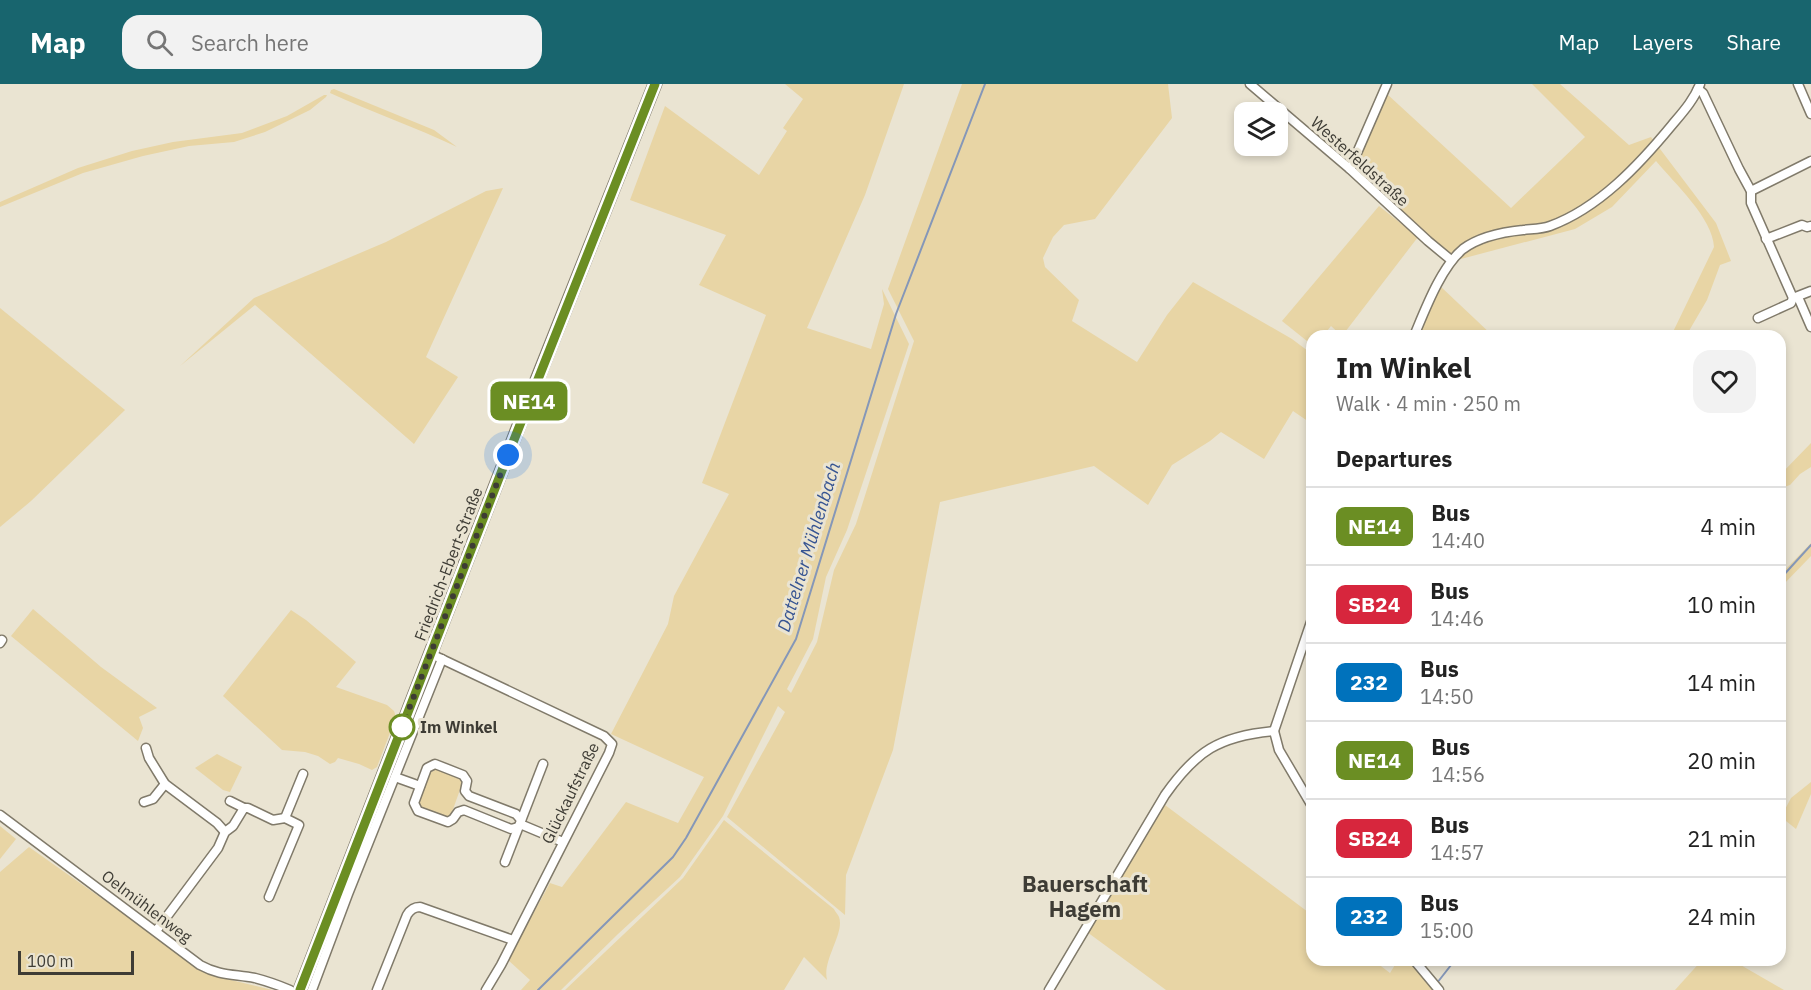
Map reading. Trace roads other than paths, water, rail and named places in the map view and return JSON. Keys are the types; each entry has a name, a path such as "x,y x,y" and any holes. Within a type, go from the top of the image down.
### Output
{"main road":[{"name":"Friedrich-Ebert-Straße","path":"300,990 436,656 655,84"}],"street":[{"name":"Westerfeldstraße","path":"1250,84 1350,169 1450,260"},
{"path":"1350,169 1387,84"},
{"path":"1798,84 1811,114"},
{"path":"1417,330 1450,260 1483,238 1547,227 1572,216 1604,194 1636,166 1688,105 1699,87 1751,191 1751,203 1766,239 1811,327"},
{"path":"1751,191 1811,161"},
{"path":"1766,239 1802,225 1811,226"},
{"path":"1758,318 1811,291"},
{"path":"1306,637 1274,731 1279,750 1306,796"},
{"name":"Friedrich-Ebert-Straße","path":"312,990 394,777 436,656"},
{"name":"Glückaufstraße","path":"436,656 609,740 612,744 501,966 486,990"},
{"path":"1049,990 1181,772 1202,753 1234,737 1274,731"},
{"path":"146,748 149,758 165,784 218,823 225,832"},
{"path":"435,764 466,777 465,791 469,796 516,814 519,824 511,829 464,810 458,812 451,821 445,822 418,812 415,810 414,803 427,768 435,764"},
{"path":"505,862 543,764"},
{"path":"285,818 303,774"},
{"path":"394,777 420,786"},
{"path":"144,802 153,799 165,784"},
{"path":"230,801 273,820 285,818 299,825 269,897"},
{"path":"156,931 218,848 225,832 233,826 246,808"},
{"name":"Oelmühlenweg","path":"0,815 200,964 224,975 261,979 290,990"},
{"path":"519,824 563,842"},
{"path":"377,990 407,915 416,907 513,940"},
{"path":"1419,966 1439,990"}],"waterway":[{"name":"Dattelner Mühlenbach","path":"538,990 673,857 686,838 796,639 896,314 985,84"},
{"path":"1786,572 1811,545"},
{"path":"1437,983 1450,966"}],"place":[{"name":"Im Winkel","path":"402,727"}],"district":[{"name":"Bauerschaft Hagem","path":"1085,896"}]}
